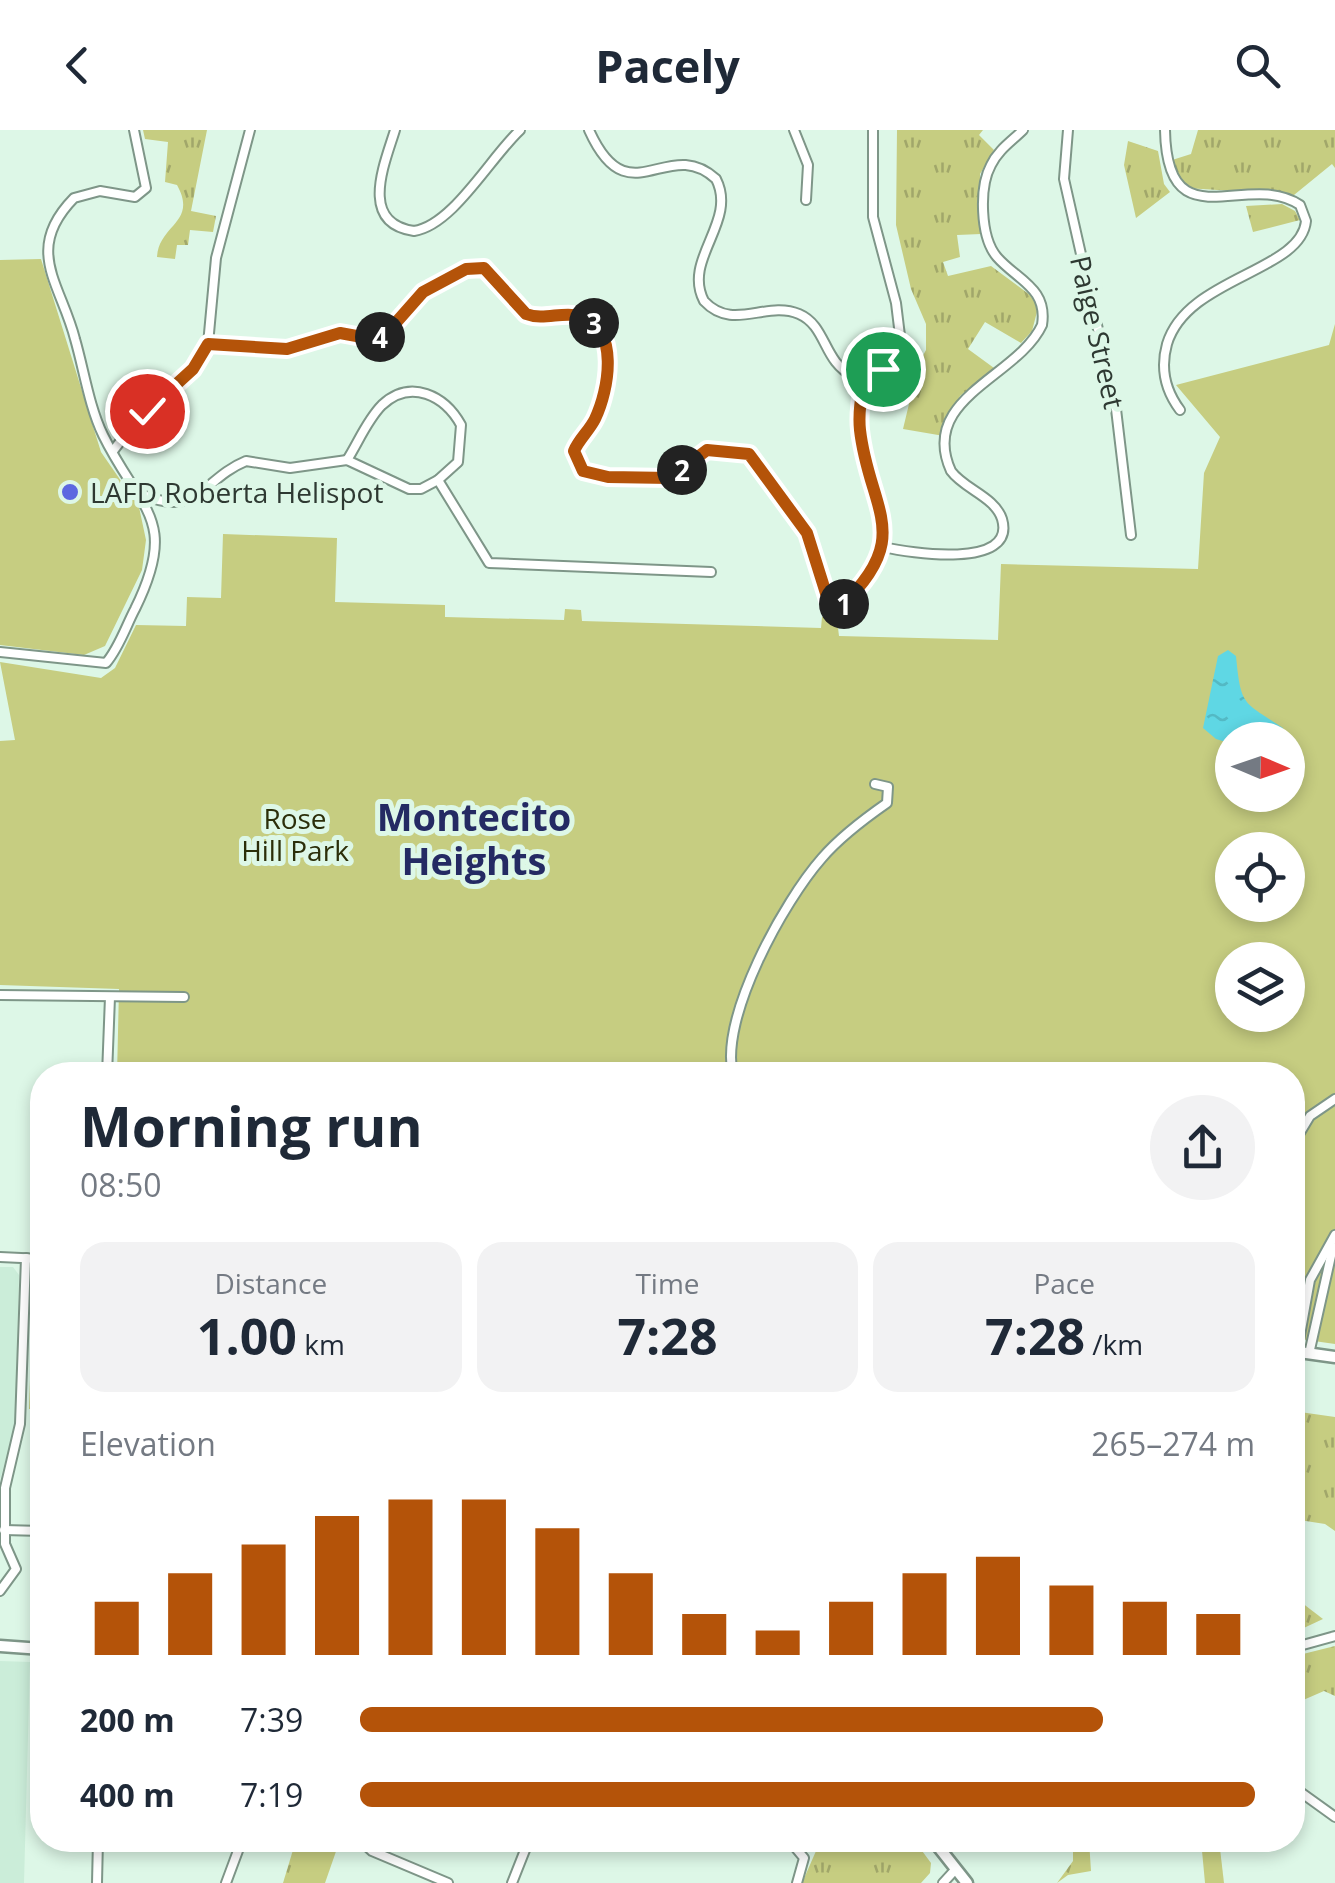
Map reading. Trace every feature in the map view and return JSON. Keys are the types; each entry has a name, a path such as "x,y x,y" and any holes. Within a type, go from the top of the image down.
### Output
{"street":[{"path":"0,652 106,662 152,572 156,528 141,494 98,424 73,331 53,288 48,249 52,230 74,198 100,192 135,198 146,188 134,130"},
{"path":"113,452 134,422 193,369 208,344 216,258 250,130"},
{"path":"395,130 380,170 379,200 388,219 414,232 446,216 488,161 520,130"},
{"path":"589,130 604,161 619,171 692,165 716,179 723,208 703,258 698,284 710,308 751,318 780,311 802,316 820,332 822,346 843,372 865,375 891,363 901,344 896,303 873,217 873,130"},
{"path":"794,130 808,165 806,200"},
{"path":"884,546 945,554 985,552 1000,539 1002,517 951,471 946,437 970,391 1008,366 1042,325 1037,293 998,259 987,233 988,171 1000,152 1024,130"},
{"name":"Paige Street","path":"1068,130 1064,179 1116,410 1131,535"},
{"path":"1165,130 1168,172 1181,187 1198,194 1287,199 1300,206 1306,221 1296,244 1203,295 1180,317 1168,341 1163,366 1167,389 1180,410"},
{"path":"208,344 287,349 340,333 373,339 385,335 423,292 466,269 484,268 526,314 582,317 601,331 606,345 598,414 574,451 583,471 608,477 670,478 707,450 749,454 807,533 834,607 843,605 855,592 884,546 883,517 860,429 865,375"},
{"path":"141,494 162,502 190,500 246,461 290,468 347,460 410,489 421,489 458,462 461,425 440,398 419,392 402,394 380,406 347,460"},
{"path":"438,480 488,563 710,572"},
{"path":"732,1062 731,1035 767,947 822,858 890,798 888,787 875,784"},
{"path":"0,995 184,996"},
{"path":"108,1062 110,997"},
{"path":"1305,1124 1310,1116 1335,1099"},
{"path":"1305,1316 1310,1280 1335,1239"},
{"path":"1305,1347 1317,1334 1335,1239"},
{"path":"0,1257 30,1258"},
{"path":"0,1591 16,1569 4,1530 5,1488 20,1424 26,1258"},
{"path":"1310,1280 1324,1282"},
{"path":"1305,1353 1335,1357"},
{"path":"4,1530 30,1531"},
{"path":"1305,1644 1335,1636"},
{"path":"0,1646 30,1648"},
{"path":"1305,1795 1335,1817"},
{"path":"97,1883 98,1852"},
{"path":"226,1883 238,1852"},
{"path":"374,1852 448,1883"},
{"path":"512,1883 524,1852"},
{"path":"798,1883 804,1858 799,1852"},
{"path":"941,1852 967,1883"},
{"path":"944,1883 954,1871"}],"shaded area":[{"path":"0,1267 13,1267 19,1275 15,1427 0,1480"},
{"path":"0,1661 30,1662 24,1883 0,1883"}],"green space":[{"path":"143,130 207,130 191,211 216,216 213,232 190,230 188,245 177,245 175,259 157,257 164,237 180,216 182,198 177,185 165,182 168,142 145,139"},
{"path":"897,130 983,130 979,135 994,150 980,174 981,234 957,235 960,257 943,262 948,276 991,266 1030,295 1038,308 1032,331 1021,343 985,322 968,349 994,368 960,396 944,436 903,429 909,404 907,385 926,350 926,324 911,289 896,225"},
{"path":"1198,130 1335,130 1335,168 1332,164 1294,195 1186,188 1175,178 1169,161 1191,154"},
{"path":"1128,141 1158,151 1164,184 1170,192 1136,218 1124,165"},
{"path":"1282,204 1295,211 1300,220 1253,232 1246,206"},
{"path":"41,259 101,452 139,507 146,540 142,570 105,646 84,655 0,645 0,260"},
{"name":"Rose Hill Park","path":"1335,324 1335,1344 1305,1340 1305,1062 117,1062 119,989 0,985 0,741 15,740 0,662 101,678 115,668 136,625 186,626 187,597 221,598 223,534 337,538 335,602 445,605 445,617 564,620 565,609 581,610 582,621 821,628 822,617 827,617 838,628 839,636 998,640 1001,564 1198,569 1204,473 1220,437 1176,385 1329,345"},
{"path":"1305,1413 1335,1417 1335,1531 1325,1524 1305,1521"},
{"path":"1305,1605 1323,1619 1305,1627"},
{"path":"1335,1646 1335,1696 1324,1691 1305,1699 1305,1654"},
{"path":"292,1852 336,1852 325,1883 283,1883"},
{"path":"816,1852 923,1852 931,1863 930,1873 921,1883 802,1883"},
{"path":"1073,1852 1090,1852 1091,1871 1068,1875 1057,1883 1073,1861"},
{"path":"1202,1852 1220,1852 1224,1883 1205,1883"}],"water":[{"path":"1228,650 1236,656 1246,701 1273,722 1215,722 1215,738 1203,728 1218,656"}],"place":[{"name":"LAFD Roberta Helispot","path":"70,492"}],"district":[{"name":"Montecito Heights","path":"474,838"}],"route":[{"path":"147,411 193,369 208,344 287,349 340,333 373,339 385,335 423,292 466,269 484,268 526,314 535,318 582,317 601,331 607,372 598,414 574,451 583,471 608,477 670,478 707,450 723,448 749,454 807,533 822,570 829,603 840,607 862,582 884,546 883,517 860,429 865,375 883,369"}]}
